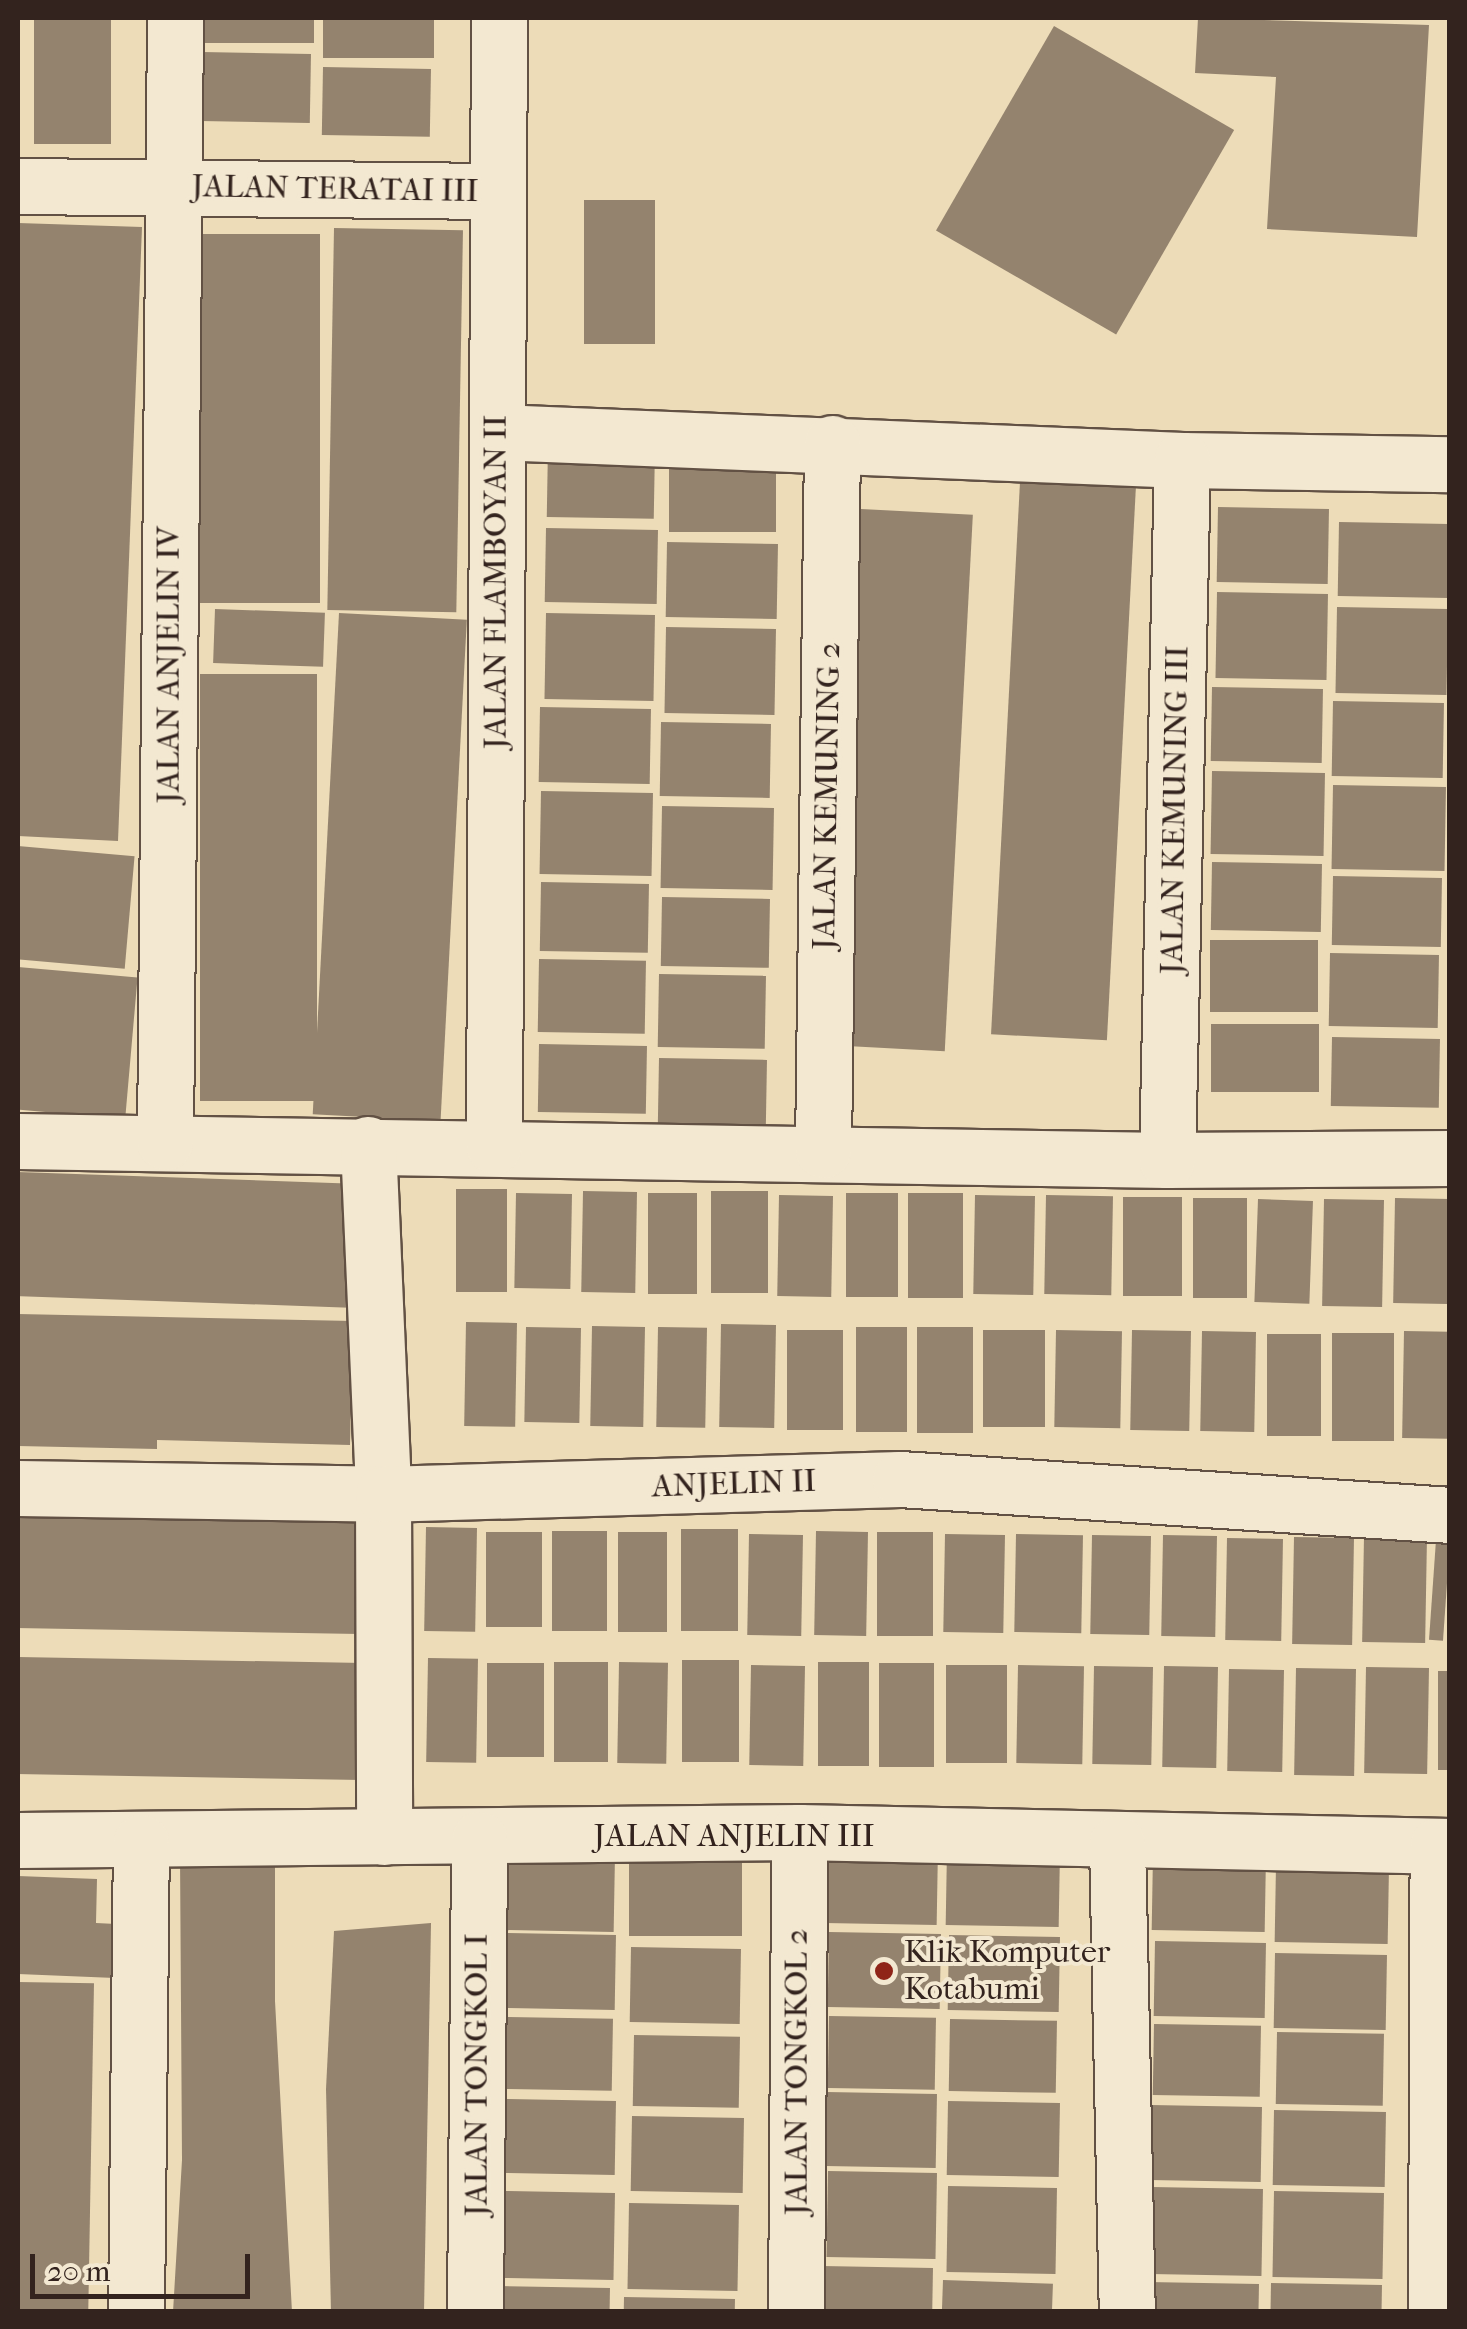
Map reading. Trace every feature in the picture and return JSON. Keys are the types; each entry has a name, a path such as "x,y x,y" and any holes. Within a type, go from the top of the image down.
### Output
{"street":[{"name":"JALAN ANJELIN IV","path":"165,1142 175,18"},
{"name":"JALAN FLAMBOYAN II","path":"494,1146 499,18"},
{"name":"JALAN TERATAI III","path":"18,186 496,191"},
{"path":"498,432 1182,460 1450,464"},
{"name":"JALAN KEMUNING 2","path":"823,1150 832,443"},
{"name":"JALAN KEMUNING III","path":"1167,1160 1182,460"},
{"path":"18,1141 823,1150 1167,1160 1450,1158"},
{"path":"368,1144 383,1494 384,1837"},
{"name":"ANJELIN II","path":"18,1488 383,1494 900,1479 1450,1515"},
{"name":"JALAN ANJELIN III","path":"18,1840 140,1842 799,1832 1117,1843 1444,1846"},
{"name":"JALAN TONGKOL 2","path":"796,2312 799,1832"},
{"name":"JALAN TONGKOL I","path":"475,2312 478,1838"},
{"path":"136,2312 140,1842"},
{"path":"1117,1843 1127,2312"},
{"path":"1436,2312 1444,1846"}],"building":[{"path":"34,18 111,18 111,144 34,144"},
{"path":"202,18 314,18 314,43 202,43"},
{"path":"323,18 434,18 434,58 323,58"},
{"path":"1198,18 1429,25 1417,237 1267,229 1276,77 1195,73"},
{"path":"1054,26 1234,130 1116,334 936,230"},
{"path":"202,52 311,54 310,123 201,121"},
{"path":"323,67 431,69 430,137 322,135"},
{"path":"584,200 655,200 655,344 584,344"},
{"path":"18,223 142,227 118,841 18,836"},
{"path":"334,228 463,230 456,612 327,610"},
{"path":"191,234 320,234 320,603 191,603"},
{"path":"548,446 655,448 654,519 547,517"},
{"path":"669,461 776,461 776,532 669,532"},
{"path":"1020,482 1136,488 1107,1040 991,1034"},
{"path":"1218,507 1329,509 1328,584 1217,582"},
{"path":"861,509 973,515 945,1051 833,1045"},
{"path":"1339,522 1449,524 1448,598 1338,596"},
{"path":"546,528 658,530 657,604 545,602"},
{"path":"667,542 778,544 777,619 666,617"},
{"path":"1217,592 1328,594 1326,680 1215,678"},
{"path":"1337,607 1448,609 1446,695 1335,693"},
{"path":"215,609 325,613 323,667 213,663"},
{"path":"339,613 467,620 441,1121 313,1114"},
{"path":"546,613 655,615 653,701 544,699"},
{"path":"666,627 776,629 774,715 664,713"},
{"path":"200,674 317,674 317,1101 200,1101"},
{"path":"1212,687 1323,689 1322,763 1211,761"},
{"path":"1333,701 1444,703 1443,778 1332,776"},
{"path":"540,707 651,709 650,784 539,782"},
{"path":"661,722 771,724 770,798 660,796"},
{"path":"1212,771 1325,773 1324,856 1211,854"},
{"path":"1333,785 1446,787 1445,871 1332,869"},
{"path":"541,791 653,793 652,876 540,874"},
{"path":"662,806 774,808 773,890 661,888"},
{"path":"18,846 135,856 125,969 18,959"},
{"path":"1212,862 1322,864 1321,932 1211,930"},
{"path":"1333,876 1442,878 1441,947 1332,945"},
{"path":"541,882 649,884 648,953 540,951"},
{"path":"662,897 770,899 769,968 661,966"},
{"path":"1210,940 1318,940 1318,1012 1210,1012"},
{"path":"1330,953 1439,955 1438,1028 1329,1026"},
{"path":"539,959 646,961 645,1034 538,1032"},
{"path":"18,967 138,977 125,1119 18,1110"},
{"path":"659,974 766,976 765,1049 658,1047"},
{"path":"1211,1024 1319,1024 1319,1092 1211,1092"},
{"path":"1332,1037 1440,1039 1439,1108 1331,1106"},
{"path":"539,1044 647,1046 646,1114 538,1112"},
{"path":"659,1058 767,1060 766,1129 658,1127"},
{"path":"18,1172 354,1184 349,1308 18,1296"},
{"path":"456,1189 507,1189 507,1292 456,1292"},
{"path":"583,1191 637,1192 635,1293 581,1292"},
{"path":"711,1191 768,1191 768,1293 711,1293"},
{"path":"516,1193 572,1194 570,1289 514,1288"},
{"path":"648,1193 697,1193 697,1294 648,1294"},
{"path":"846,1193 898,1193 898,1297 846,1297"},
{"path":"908,1193 963,1193 963,1298 908,1298"},
{"path":"779,1195 833,1196 831,1297 777,1296"},
{"path":"975,1195 1035,1196 1033,1295 973,1294"},
{"path":"1046,1195 1113,1196 1111,1295 1044,1294"},
{"path":"1123,1197 1182,1197 1182,1296 1123,1296"},
{"path":"1193,1198 1247,1198 1247,1298 1193,1298"},
{"path":"1395,1198 1450,1199 1448,1304 1393,1303"},
{"path":"1258,1199 1313,1201 1309,1304 1254,1302"},
{"path":"1324,1199 1384,1200 1382,1307 1322,1306"},
{"path":"18,1314 353,1321 350,1445 157,1440 157,1449 18,1446"},
{"path":"466,1322 517,1323 515,1427 464,1426"},
{"path":"721,1324 776,1325 774,1428 719,1427"},
{"path":"592,1326 645,1327 643,1427 590,1426"},
{"path":"526,1327 581,1328 579,1423 524,1422"},
{"path":"658,1327 707,1328 705,1428 656,1427"},
{"path":"856,1327 907,1327 907,1432 856,1432"},
{"path":"917,1327 973,1327 973,1433 917,1433"},
{"path":"787,1330 843,1330 843,1430 787,1430"},
{"path":"983,1330 1045,1330 1045,1427 983,1427"},
{"path":"1056,1330 1122,1331 1120,1428 1054,1427"},
{"path":"1132,1330 1191,1331 1189,1431 1130,1430"},
{"path":"1202,1331 1256,1332 1254,1432 1200,1431"},
{"path":"1404,1331 1450,1332 1448,1439 1402,1438"},
{"path":"1332,1333 1394,1333 1394,1441 1332,1441"},
{"path":"1267,1334 1321,1334 1321,1436 1267,1436"},
{"path":"18,1507 362,1513 360,1634 18,1628"},
{"path":"426,1527 477,1528 475,1632 424,1631"},
{"path":"681,1529 738,1529 738,1631 681,1631"},
{"path":"552,1531 607,1531 607,1631 552,1631"},
{"path":"816,1531 868,1532 866,1636 814,1635"},
{"path":"486,1532 542,1532 542,1627 486,1627"},
{"path":"618,1532 667,1532 667,1632 618,1632"},
{"path":"877,1532 933,1532 933,1636 877,1636"},
{"path":"749,1534 803,1535 801,1636 747,1635"},
{"path":"945,1534 1005,1535 1003,1633 943,1632"},
{"path":"1016,1534 1083,1535 1081,1633 1014,1632"},
{"path":"1092,1535 1151,1536 1149,1635 1090,1634"},
{"path":"1163,1535 1217,1536 1215,1637 1161,1636"},
{"path":"1364,1536 1427,1537 1425,1643 1362,1642"},
{"path":"1294,1537 1354,1538 1352,1645 1292,1644"},
{"path":"1227,1538 1283,1539 1281,1641 1225,1640"},
{"path":"1436,1540 1450,1541 1443,1641 1429,1640"},
{"path":"18,1657 364,1663 362,1780 18,1774"},
{"path":"428,1658 478,1659 476,1763 426,1762"},
{"path":"682,1660 739,1660 739,1762 682,1762"},
{"path":"554,1662 608,1662 608,1762 554,1762"},
{"path":"619,1662 668,1663 666,1764 617,1763"},
{"path":"818,1662 869,1662 869,1766 818,1766"},
{"path":"487,1663 544,1663 544,1757 487,1757"},
{"path":"879,1663 934,1663 934,1767 879,1767"},
{"path":"751,1665 805,1666 803,1766 749,1765"},
{"path":"946,1665 1007,1665 1007,1763 946,1763"},
{"path":"1018,1665 1084,1666 1082,1764 1016,1763"},
{"path":"1094,1666 1153,1667 1151,1765 1092,1764"},
{"path":"1164,1666 1218,1667 1216,1768 1162,1767"},
{"path":"1366,1667 1429,1668 1427,1774 1364,1773"},
{"path":"1296,1668 1356,1669 1354,1776 1294,1775"},
{"path":"1229,1669 1284,1670 1282,1772 1227,1771"},
{"path":"1438,1671 1450,1671 1450,1770 1438,1770"},
{"path":"826,1846 938,1848 937,1925 825,1923"},
{"path":"947,1849 1060,1851 1059,1927 946,1925"},
{"path":"275,1852 275,2001 292,2312 173,2312 182,2160 180,1855"},
{"path":"503,1853 615,1855 614,1932 502,1930"},
{"path":"1153,1854 1266,1856 1265,1932 1152,1930"},
{"path":"629,1860 742,1860 742,1936 629,1936"},
{"path":"1276,1865 1389,1867 1388,1944 1275,1942"},
{"path":"18,1876 97,1879 96,1923 116,1924 115,1978 18,1974"},
{"path":"431,1923 424,2312 331,2312 326,2089 334,1931"},
{"name":"Klik Komputer Kotabumi","path":"829,1932 941,1934 940,2009 828,2007"},
{"path":"505,1933 616,1935 615,2010 504,2008"},
{"path":"949,1935 1060,1937 1059,2012 948,2010"},
{"path":"1155,1941 1266,1943 1265,2018 1154,2016"},
{"path":"631,1947 741,1949 740,2024 630,2022"},
{"path":"1275,1953 1387,1955 1386,2030 1274,2028"},
{"path":"18,1982 94,1983 88,2312 18,2312"},
{"path":"829,2016 936,2018 935,2090 828,2088"},
{"path":"506,2017 613,2019 612,2091 505,2089"},
{"path":"950,2019 1057,2021 1056,2093 949,2091"},
{"path":"1154,2024 1261,2026 1260,2097 1153,2095"},
{"path":"1277,2032 1384,2034 1383,2106 1276,2104"},
{"path":"634,2035 740,2037 739,2108 633,2106"},
{"path":"827,2092 937,2094 936,2168 826,2166"},
{"path":"504,2099 616,2101 615,2175 503,2173"},
{"path":"948,2101 1060,2103 1059,2177 947,2175"},
{"path":"1151,2105 1262,2107 1261,2182 1150,2180"},
{"path":"1274,2110 1386,2112 1385,2187 1273,2185"},
{"path":"632,2116 744,2118 743,2193 631,2191"},
{"path":"828,2171 937,2173 935,2259 826,2257"},
{"path":"948,2186 1057,2188 1055,2274 946,2272"},
{"path":"1152,2187 1263,2189 1261,2276 1150,2274"},
{"path":"505,2191 615,2193 613,2280 503,2278"},
{"path":"1274,2191 1384,2193 1382,2279 1272,2277"},
{"path":"629,2203 739,2205 737,2291 627,2289"},
{"path":"822,2266 933,2268 932,2312 821,2312"},
{"path":"943,2280 1053,2284 1052,2312 942,2312"},
{"path":"1148,2282 1259,2284 1258,2312 1147,2312"},
{"path":"1271,2283 1382,2285 1382,2312 1270,2312"},
{"path":"499,2286 610,2288 610,2312 499,2312"},
{"path":"624,2297 735,2299 735,2312 624,2312"}],"place":[{"name":"Klik Komputer Kotabumi","path":"884,1971"}]}
